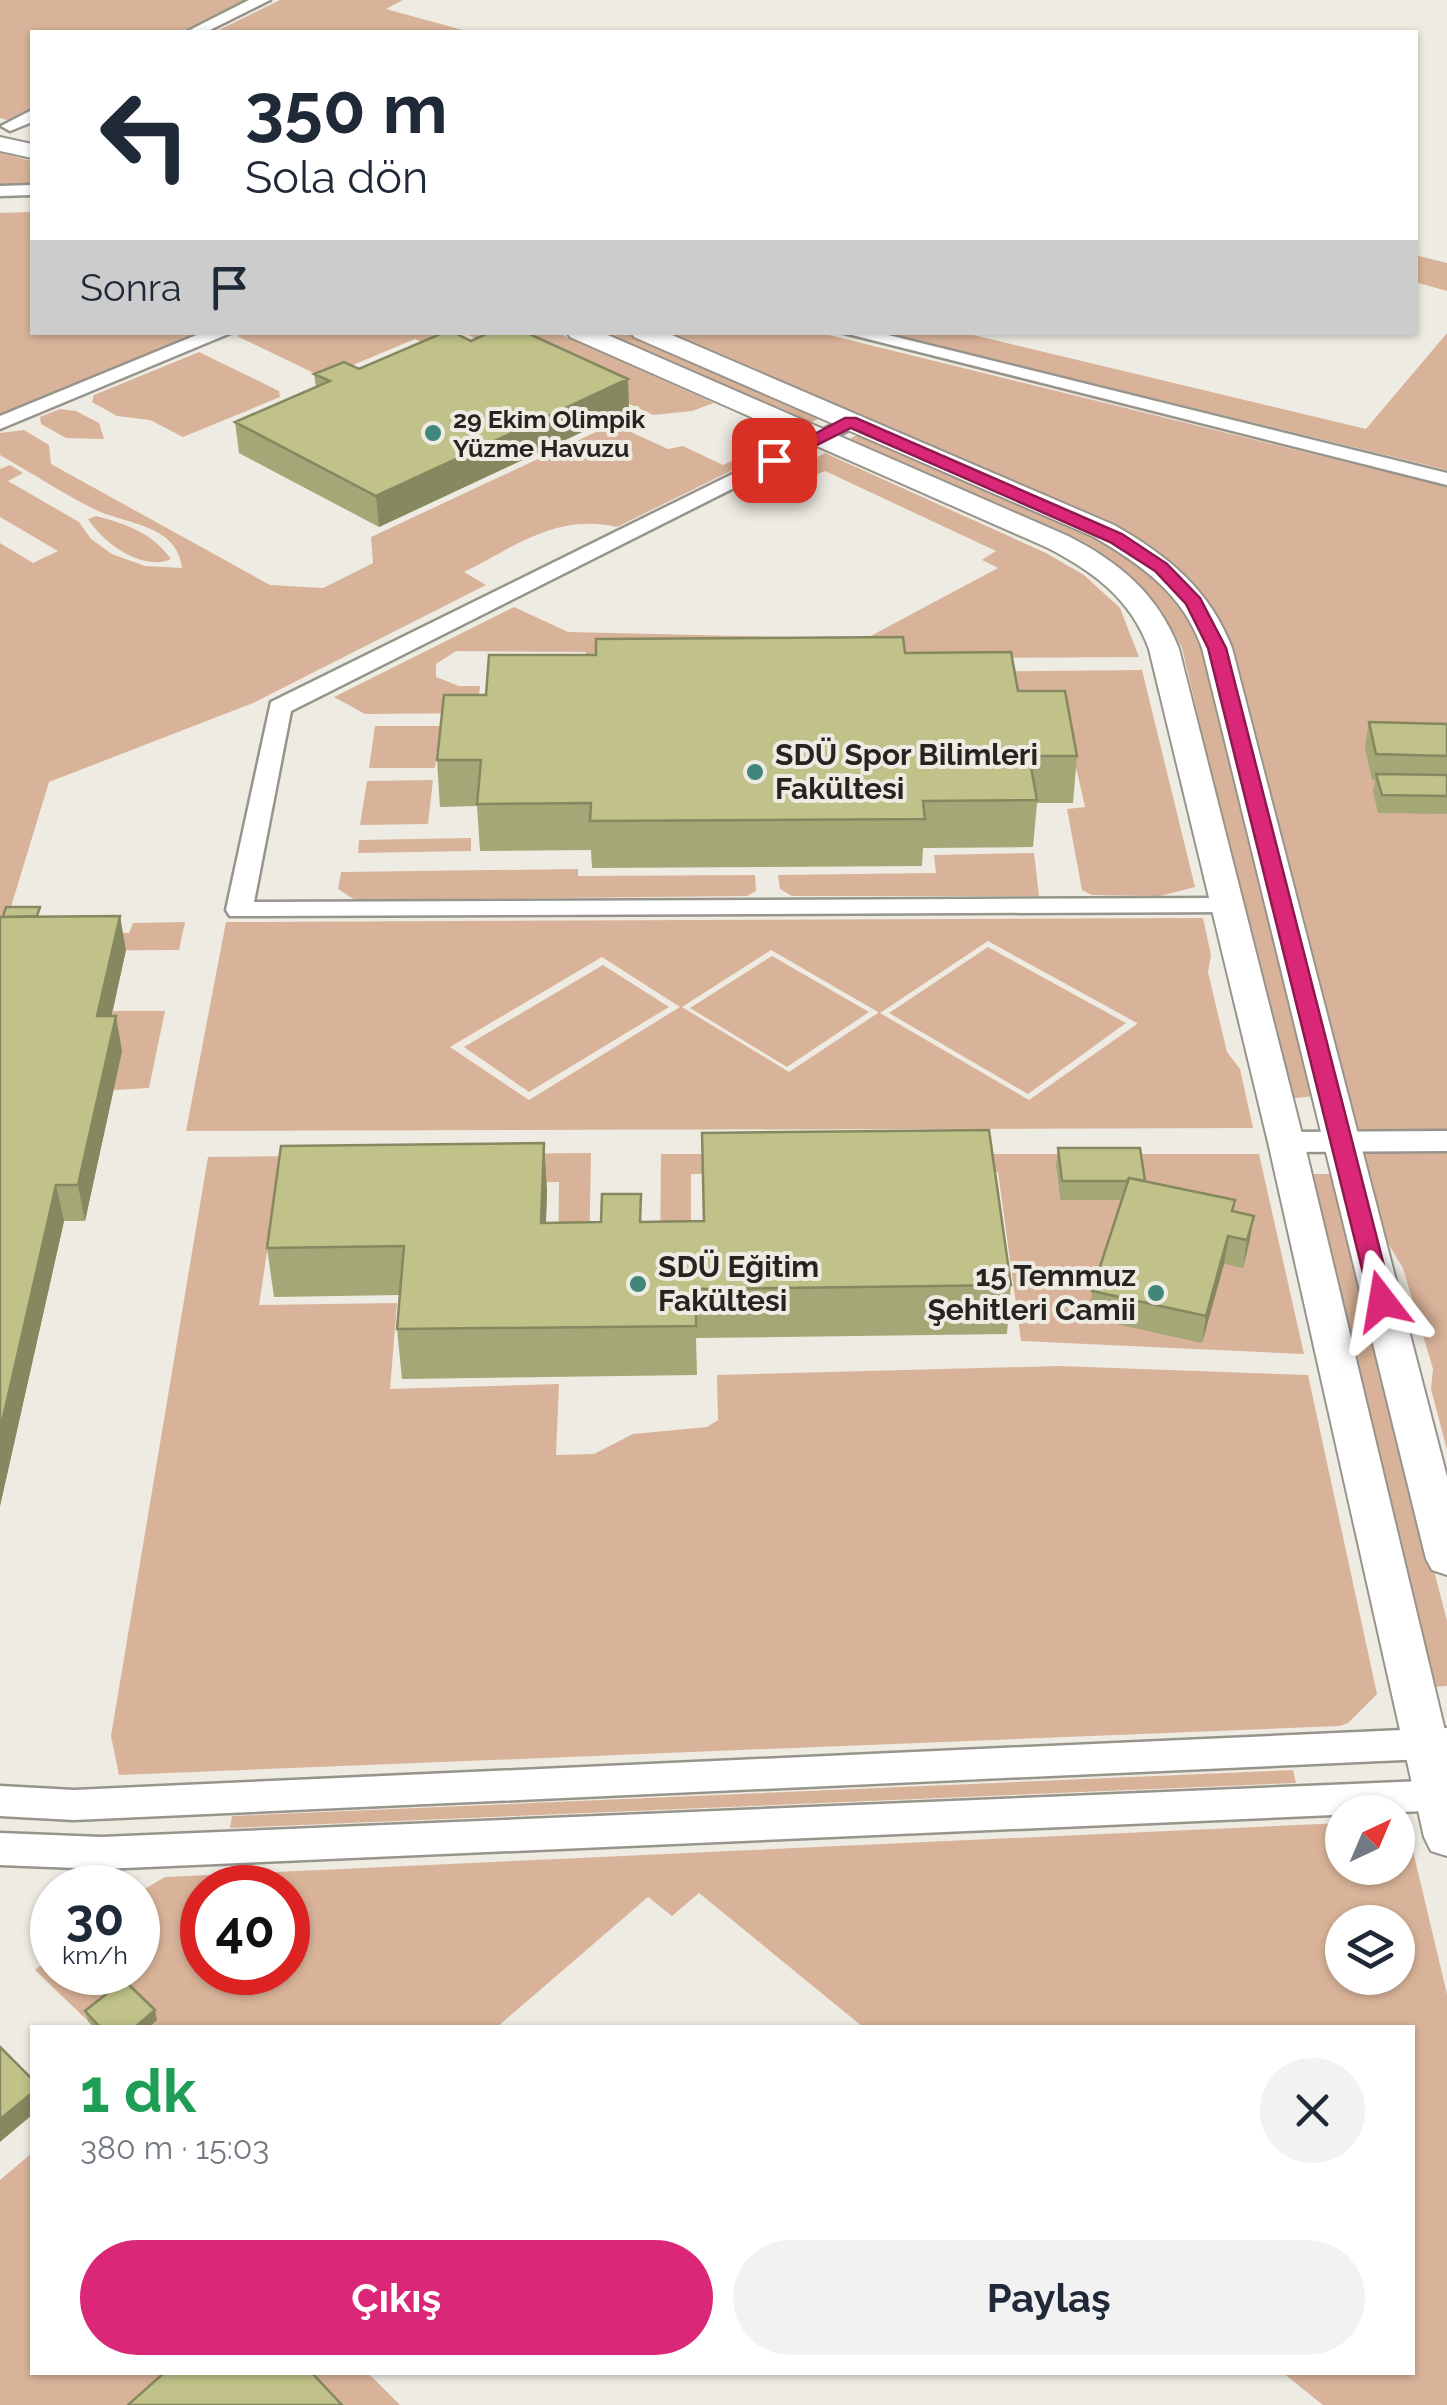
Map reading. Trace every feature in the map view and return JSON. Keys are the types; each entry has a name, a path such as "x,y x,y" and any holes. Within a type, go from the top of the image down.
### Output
{"street":[{"path":"198,30 262,0"},
{"path":"11,131 30,149"},
{"path":"0,190 30,190"},
{"path":"0,207 30,207"},
{"path":"0,423 216,335"},
{"path":"0,1849 102,1853 1444,1809 1435,1744 1164,649 1140,601 1109,572 1070,548 586,335"},
{"path":"650,335 1116,538 1161,568 1200,611 1217,648 1447,1559"},
{"path":"862,335 1447,480"},
{"path":"850,422 280,707 239,910 1228,906"},
{"path":"1286,1142 1447,1140"},
{"path":"0,1800 74,1805 1435,1744"}],"shaded area":[{"path":"0,0 246,0 184,30 30,30 30,108 8,120 0,118"},
{"path":"280,0 403,0 386,9 463,30 219,30"},
{"path":"0,153 30,160 30,185 0,186"},
{"path":"30,212 30,335 197,335 0,415 0,213"},
{"path":"1418,256 1447,263 1447,291 1418,283"},
{"path":"1447,333 1447,470 895,335 973,335 1366,429"},
{"path":"437,335 489,358 473,365 415,339 329,375 318,375 237,336"},
{"path":"468,335 562,335 714,403 692,411 653,415 512,349 504,352"},
{"path":"603,335 632,335 822,417 808,424"},
{"path":"671,335 829,335 1447,487 1447,1129 1357,1129 1225,633 1187,579 1148,546"},
{"path":"199,352 279,391 280,397 183,437 150,420 117,416 92,402 94,395"},
{"path":"60,409 76,411 99,423 104,439 66,438 41,424 40,417"},
{"path":"613,424 668,449 683,446 723,465 766,444 760,439 777,431 788,436 779,447 617,527 575,524 538,534 464,572 486,585 253,703 49,782 3,933 129,933 133,923 185,922 179,950 0,951 0,543 33,563 58,551 0,517 0,469 10,465 23,473 8,481 79,522 91,539 112,554 145,566 182,568 178,554 161,534 96,510 0,455 0,433 24,430 49,445 51,464 270,585 323,588 373,563 371,537"},
{"path":"857,435 895,445 1100,539 1159,584 1183,614 1204,651 1314,1096 1289,1099 1182,648 1162,611 1130,575 1086,546 847,440"},
{"path":"825,453 1046,553 1084,575 1120,608 1139,657 586,660 586,652 456,651 436,664 436,677 459,686 480,686 477,713 365,714 334,697 514,607 568,632 865,639 998,568 982,560 996,551 825,471 811,477 794,469"},
{"path":"96,516 138,531 156,542 171,559 148,561 124,552 103,537 88,519"},
{"path":"1142,670 1195,887 1160,896 1092,895 1082,890 1067,809 1085,807 1068,732 598,675"},
{"path":"375,726 440,726 435,768 369,768"},
{"path":"433,780 428,824 360,825 367,781"},
{"path":"471,838 471,851 358,853 359,840"},
{"path":"1034,853 1039,896 792,896 780,889 778,875 936,873 934,855"},
{"path":"578,869 578,876 755,875 756,891 747,896 355,900 338,889 341,872"},
{"path":"1203,918 1211,955 1208,972 1220,1023 1227,1052 1240,1069 1253,1128 186,1131 226,922","holes":["988,941 1137,1024 1029,1100 880,1013","771,950 878,1012 878,1013 789,1072 682,1007","602,957 680,1007 529,1100 450,1047"]},
{"path":"988,947 1126,1023 1028,1094 889,1013"},
{"path":"772,956 869,1012 787,1067 690,1008"},
{"path":"603,965 669,1007 529,1092 464,1047"},
{"path":"113,1011 165,1011 149,1088 114,1090 104,1051"},
{"path":"591,1153 589,1261 558,1262 559,1182 277,1187 259,1305 397,1303 390,1389 559,1384 556,1455 594,1454 633,1434 707,1427 718,1420 717,1375 1059,1366 1308,1375 1377,1694 1340,1726 119,1775 111,1736 208,1157"},
{"path":"1364,1153 1447,1153 1447,1450 1431,1389 1433,1369 1403,1268 1386,1240"},
{"path":"661,1154 1259,1154 1304,1354 1021,1341 998,1172 691,1174 691,1261 660,1262","holes":["1056,1168 1142,1200 1060,1200","1125,1206 1228,1239 1243,1267 1224,1264"]},
{"path":"1313,1174 1332,1174 1447,1621 1447,1686 1432,1687 1308,1179"},
{"path":"1293,1770 1296,1783 230,1828 232,1816"},
{"path":"1325,1824 1325,1885 1415,1885 1415,1860 1447,1994 1447,2405 1323,2405 1286,2375 1415,2375 1415,2025 861,2025 699,1893 672,1916 648,1897 499,2025 150,2025 157,2019 88,2021 61,1995 160,1995 160,1880 165,1877 180,1876 180,1995 310,1995 310,1870"},
{"path":"30,2155 30,2375 203,2375 168,2405 0,2405 0,2180"},
{"path":"301,2375 370,2375 400,2405 330,2405"}],"building":[{"name":"29 Ekim Olimpik Yüzme Havuzu","path":"438,335 459,335 471,341 484,335 532,335 628,379 376,496 235,422 330,381 314,374 344,362 359,369"},
{"name":"SDÜ Spor Bilimleri Fakültesi","path":"903,637 905,653 1011,652 1018,691 1065,691 1077,756 1029,756 1037,800 923,801 925,819 590,821 591,803 477,804 481,760 437,760 444,695 486,695 489,655 596,655 596,639"},
{"path":"1369,722 1447,724 1447,756 1376,754"},
{"path":"1376,774 1447,775 1447,796 1382,795"},
{"path":"6,907 40,907 37,916 3,917"},
{"path":"120,916 97,1016 116,1016 78,1185 56,1185 0,1431 0,917"},
{"name":"SDÜ Eğitim Fakültesi","path":"989,1130 1011,1285 696,1289 696,1326 397,1329 404,1246 267,1248 281,1146 544,1143 541,1223 601,1222 602,1194 641,1194 640,1222 704,1221 702,1133"},
{"path":"1058,1148 1140,1148 1145,1181 1062,1181"},
{"name":"15 Temmuz Şehitleri Camii","path":"1129,1178 1235,1200 1232,1211 1254,1216 1247,1240 1228,1236 1206,1316 1092,1291"},
{"path":"105,1995 140,1995 155,2010 138,2025 98,2025 85,2011"},
{"path":"0,2047 30,2077 30,2095 0,2119"},
{"path":"162,2375 314,2375 342,2405 128,2405"}],"place":[{"name":"29 Ekim Olimpik Yüzme Havuzu","path":"433,433"},
{"name":"SDÜ Spor Bilimleri Fakültesi","path":"755,772"},
{"name":"SDÜ Eğitim Fakültesi","path":"638,1284"},
{"name":"15 Temmuz Şehitleri Camii","path":"1156,1293"}],"route":[{"path":"774,460 850,422 1116,538 1161,568 1194,602 1217,648 1382,1301"}]}
